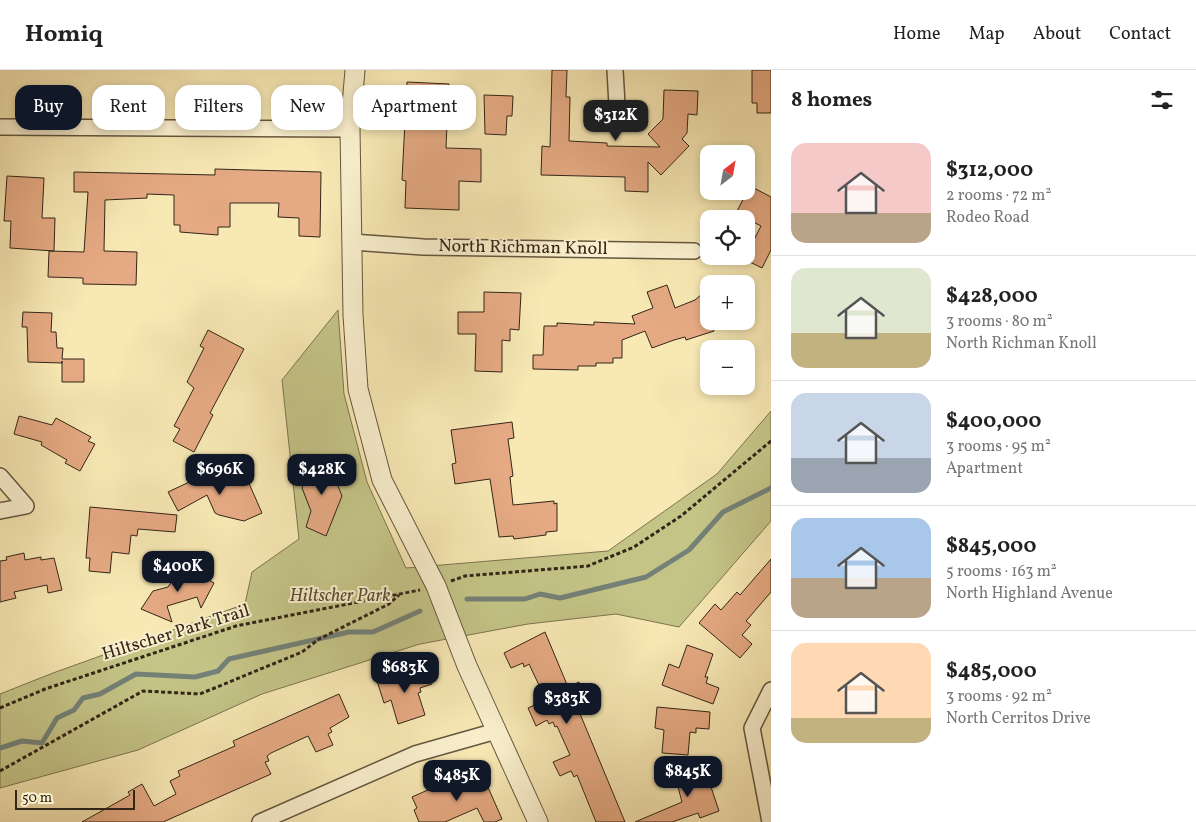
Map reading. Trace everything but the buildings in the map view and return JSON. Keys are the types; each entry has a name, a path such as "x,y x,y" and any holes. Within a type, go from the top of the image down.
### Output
{"street":[{"path":"355,70 350,129 353,315 358,389 382,480 436,586 467,666 538,822"},
{"path":"615,70 617,104"},
{"path":"0,127 350,129"},
{"name":"North Richman Knoll","path":"352,242 423,247 694,251"},
{"path":"0,476 26,506 0,512"},
{"path":"770,822 752,728 771,690"},
{"path":"260,822 415,754 496,731"}],"path":[{"name":"Hiltscher Park Trail","path":"0,708 45,689 236,626 400,594 436,586 465,576 588,566 634,547 681,516 771,441"},
{"path":"0,771 143,691 200,694 302,652 320,639 389,604 400,594"}],"green space":[{"name":"Hiltscher Park","path":"338,310 344,394 367,482 406,568 608,551 717,474 771,411 771,521 679,627 616,614 528,624 420,644 262,694 138,750 0,788 0,694 245,604 252,572 299,539 282,380"}],"waterway":[{"path":"467,599 525,599 540,594 560,598 646,577 689,550 723,512 771,488"},
{"path":"0,748 22,741 42,743 57,718 74,710 83,698 100,694 136,674 195,677 218,671 229,659 349,632 373,632 420,611"}]}
